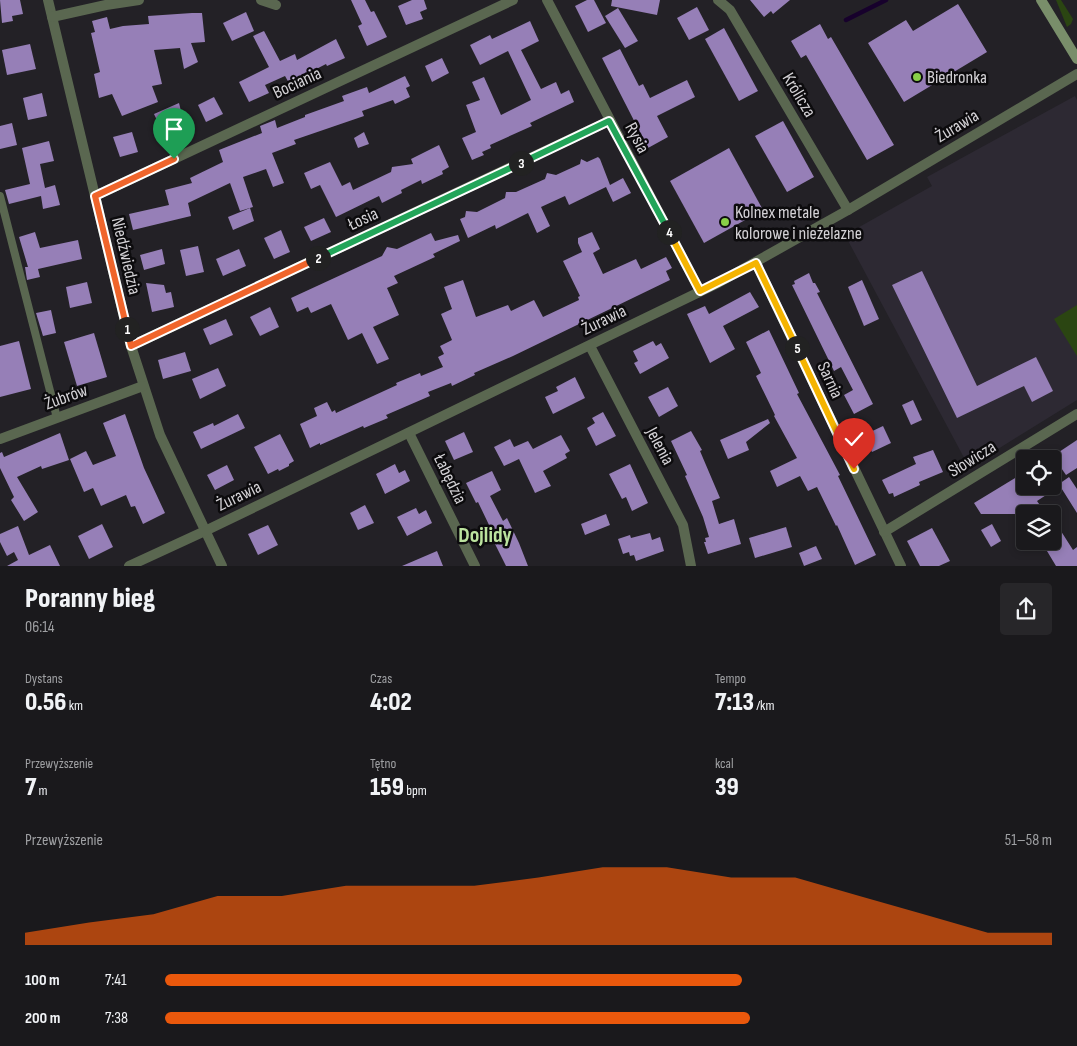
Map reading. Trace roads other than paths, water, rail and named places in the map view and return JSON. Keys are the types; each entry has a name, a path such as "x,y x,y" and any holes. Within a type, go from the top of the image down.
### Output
{"street":[{"name":"Niedźwiedzia","path":"48,0 131,346 143,386 160,435 222,566"},
{"path":"52,17 139,0"},
{"path":"261,0 276,5"},
{"name":"Bociania","path":"95,196 512,0"},
{"name":"Rysia","path":"547,0 700,291"},
{"name":"Królicza","path":"718,0 730,10 848,210"},
{"path":"1041,0 1077,59"},
{"name":"Żurawia","path":"129,566 590,346 756,263 1077,74"},
{"name":"Łosia","path":"131,346 609,121"},
{"name":"Sarnia","path":"756,263 901,566"},
{"name":"Jelenia","path":"590,346 683,525 691,566"},
{"name":"Żubrów","path":"0,440 143,386"},
{"name":"Słowicza","path":"884,532 1077,414"},
{"name":"Łabędzia","path":"409,432 475,566"}],"lane":[{"path":"0,196 57,418"}],"waterway":[{"path":"846,20 886,0"}],"place":[{"name":"Biedronka","path":"917,77"},
{"name":"Kolnex metale kolorowe i nieżelazne","path":"725,222"}],"district":[{"name":"Dojlidy","path":"485,535"}]}
